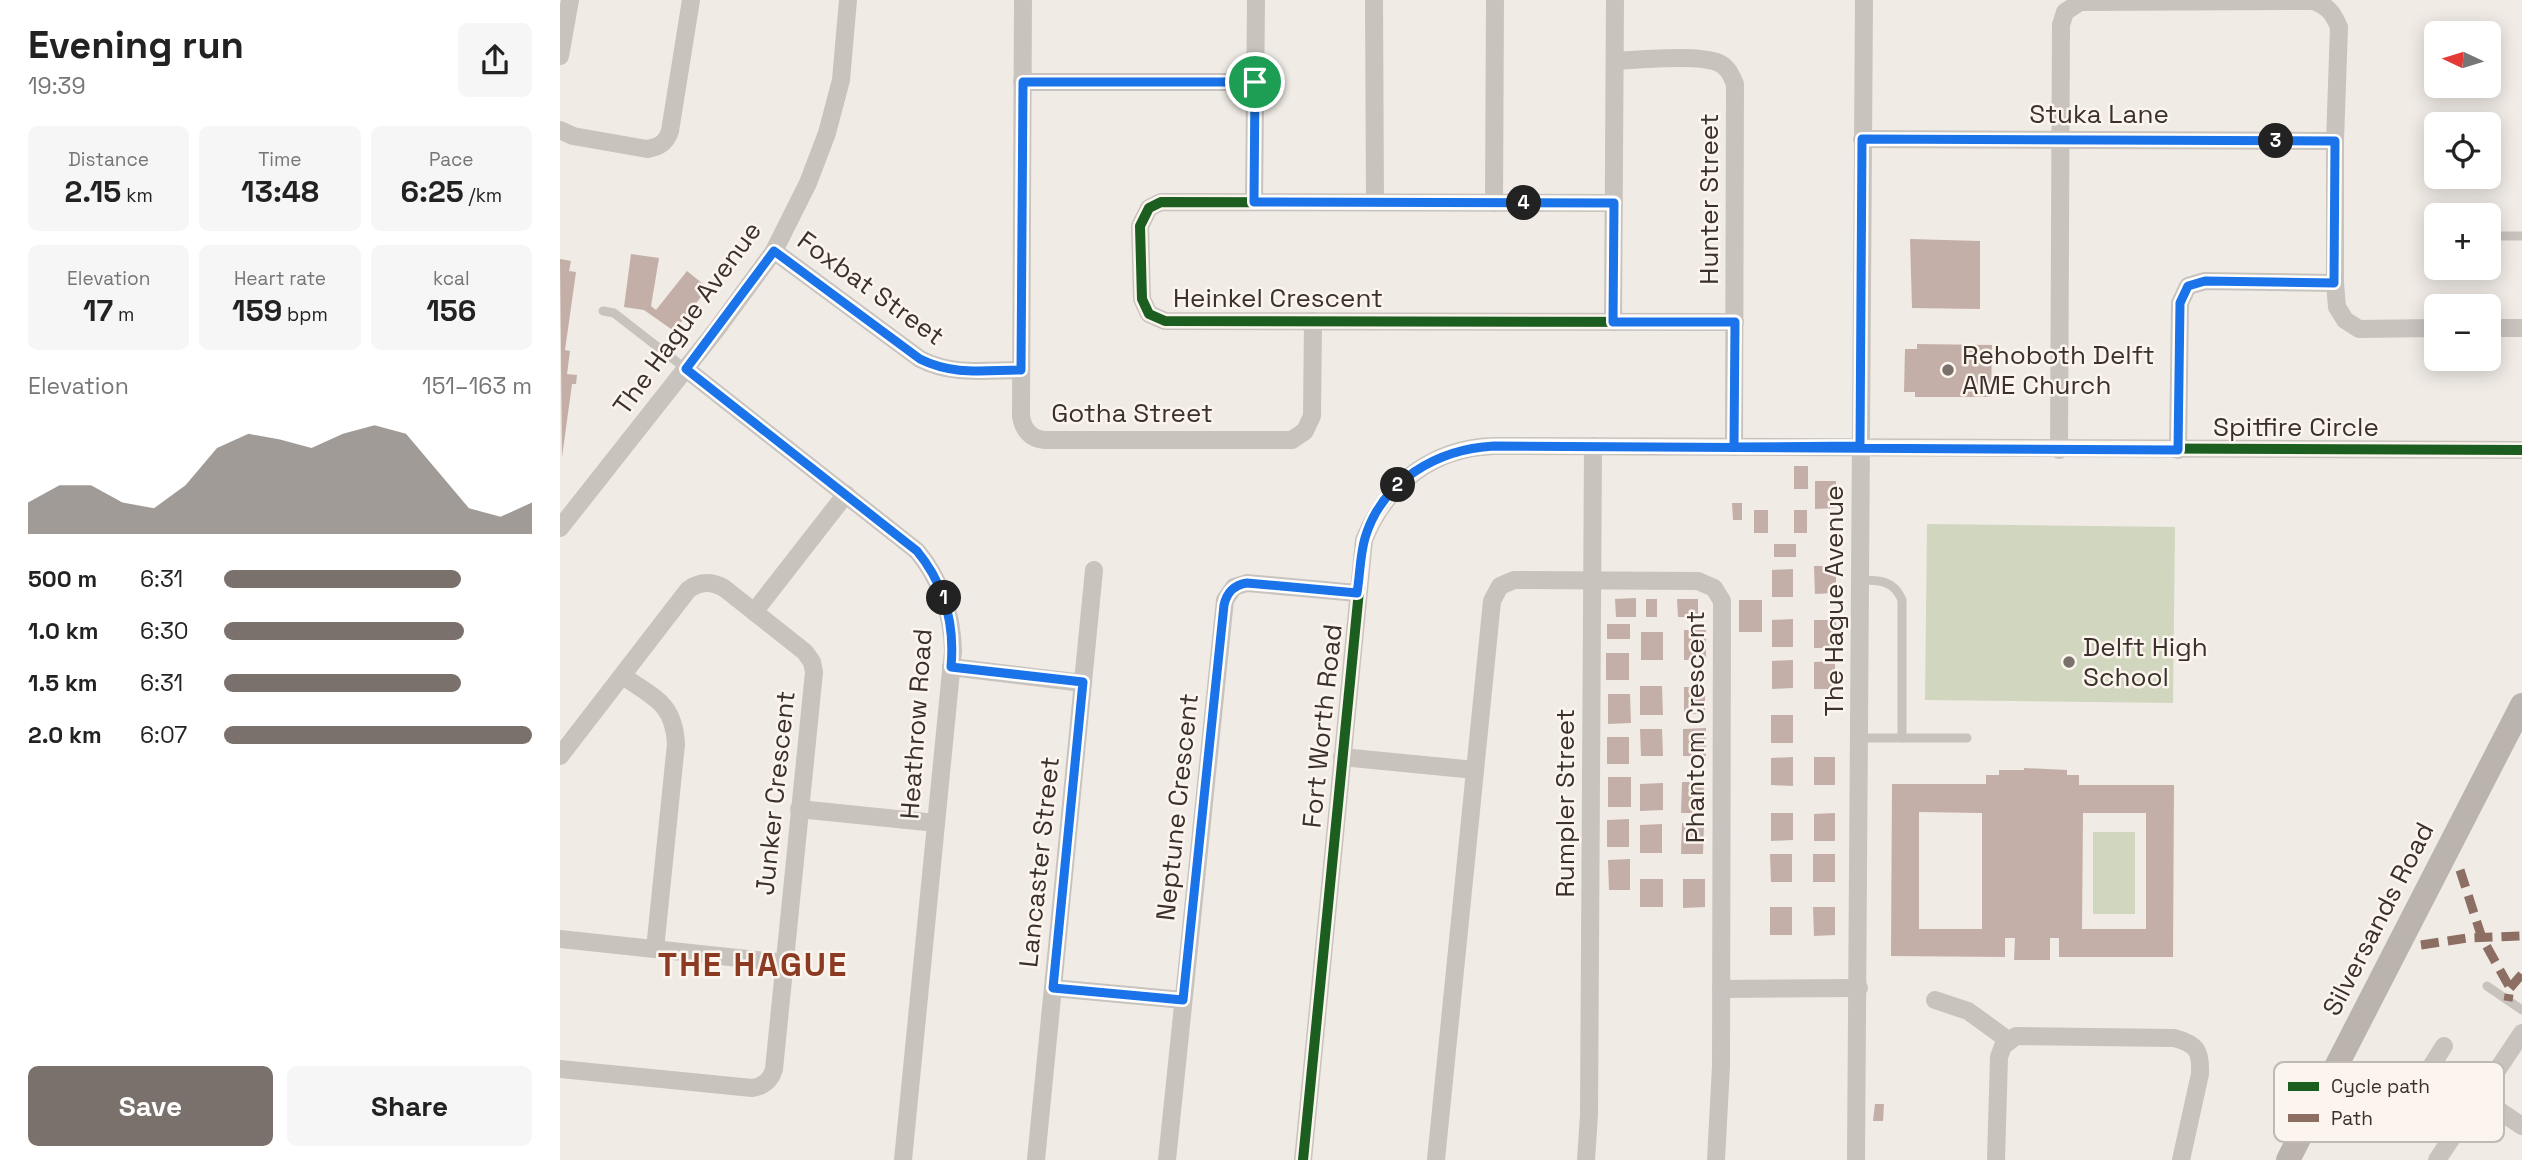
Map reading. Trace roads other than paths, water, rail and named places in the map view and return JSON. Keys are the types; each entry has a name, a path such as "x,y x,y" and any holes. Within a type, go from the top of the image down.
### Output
{"street":[{"path":"560,130 573,136 647,149 665,141 670,131 691,0"},
{"name":"The Hague Avenue","path":"560,528 686,369 774,251 808,183 827,134 841,80 848,0"},
{"name":"Gotha Street","path":"1023,0 1021,370 1022,422 1029,433 1039,440 1292,440 1305,431 1312,416 1313,321"},
{"path":"1254,202 1256,0"},
{"path":"1374,0 1375,202"},
{"path":"1494,203 1495,0"},
{"path":"1613,322 1615,0"},
{"name":"The Hague Avenue","path":"1856,1160 1864,0"},
{"path":"2059,450 2061,25 2070,3 2313,1 2326,5 2334,14 2339,27 2335,141 2334,283 2337,307 2345,320 2359,328 2424,328"},
{"path":"560,56 566,9"},
{"name":"Hunter Street","path":"1615,61 1717,62 1727,68 1735,84 1734,447"},
{"path":"1023,82 1255,82"},
{"name":"Stuka Lane","path":"1862,139 2335,141"},
{"name":"Heinkel Crescent","path":"1614,203 1167,201 1149,208 1140,226 1142,299 1145,310 1154,318 1165,321 1735,322"},
{"name":"Foxbat Street","path":"774,251 928,363 948,370 1021,370"},
{"path":"2178,450 2180,303 2188,286 2205,281 2334,283"},
{"path":"2501,328 2522,328"},
{"name":"Heathrow Road","path":"686,369 917,551 934,575 950,619 951,667 903,1160"},
{"name":"Fort Worth Road","path":"1303,1160 1357,593 1364,540 1371,523 1390,494 1415,470 1446,454 1478,446 1860,446"},
{"name":"Rumpler Street","path":"1586,1160 1590,1102 1593,446"},
{"name":"Spitfire Circle","path":"1860,446 2059,450 2522,450"},
{"path":"754,612 846,494"},
{"name":"Lancaster Street","path":"1036,1160 1094,570"},
{"name":"Phantom Crescent","path":"1436,1160 1492,601 1496,590 1506,582 1514,580 1698,581 1714,588 1722,601 1721,1066 1716,1160"},
{"name":"Neptune Crescent","path":"1167,1160 1225,600 1234,587 1247,583 1357,593"},
{"name":"Junker Crescent","path":"560,757 688,590 698,584 717,584 805,652 813,667 774,1069 770,1079 762,1086 751,1088 560,1069"},
{"path":"951,667 1083,682"},
{"path":"623,676 659,702 671,715 675,726 676,744 656,949"},
{"name":"Silversands Road","path":"2338,1062 2522,705"},
{"path":"1342,757 1475,770"},
{"path":"799,809 936,823"},
{"path":"560,939 785,963"},
{"path":"1053,988 1183,1000"},
{"path":"1721,989 1859,988"},
{"path":"1934,1000 1968,1011 2008,1040"},
{"path":"2503,1062 2522,1033"},
{"path":"1996,1160 1999,1057 2008,1040 2016,1036 2040,1035 2175,1038 2186,1041 2197,1049 2200,1062 2181,1160"},
{"path":"2434,1062 2444,1046"},
{"path":"2504,1116 2522,1126"},
{"name":"Silversands Road","path":"2288,1160 2297,1142"},
{"path":"2437,1160 2449,1142"}],"lane":[{"path":"2501,236 2522,236"},
{"path":"603,311 614,313 686,369"},
{"path":"1860,580 1886,582 1896,589 1902,600 1902,738"},
{"path":"1860,738 1967,738"},
{"path":"2487,986 2522,1010"}],"place":[{"name":"Rehoboth Delft AME Church","path":"1948,370"},
{"name":"Delft High School","path":"2069,662"}],"district":[{"name":"THE HAGUE","path":"753,965"}]}
